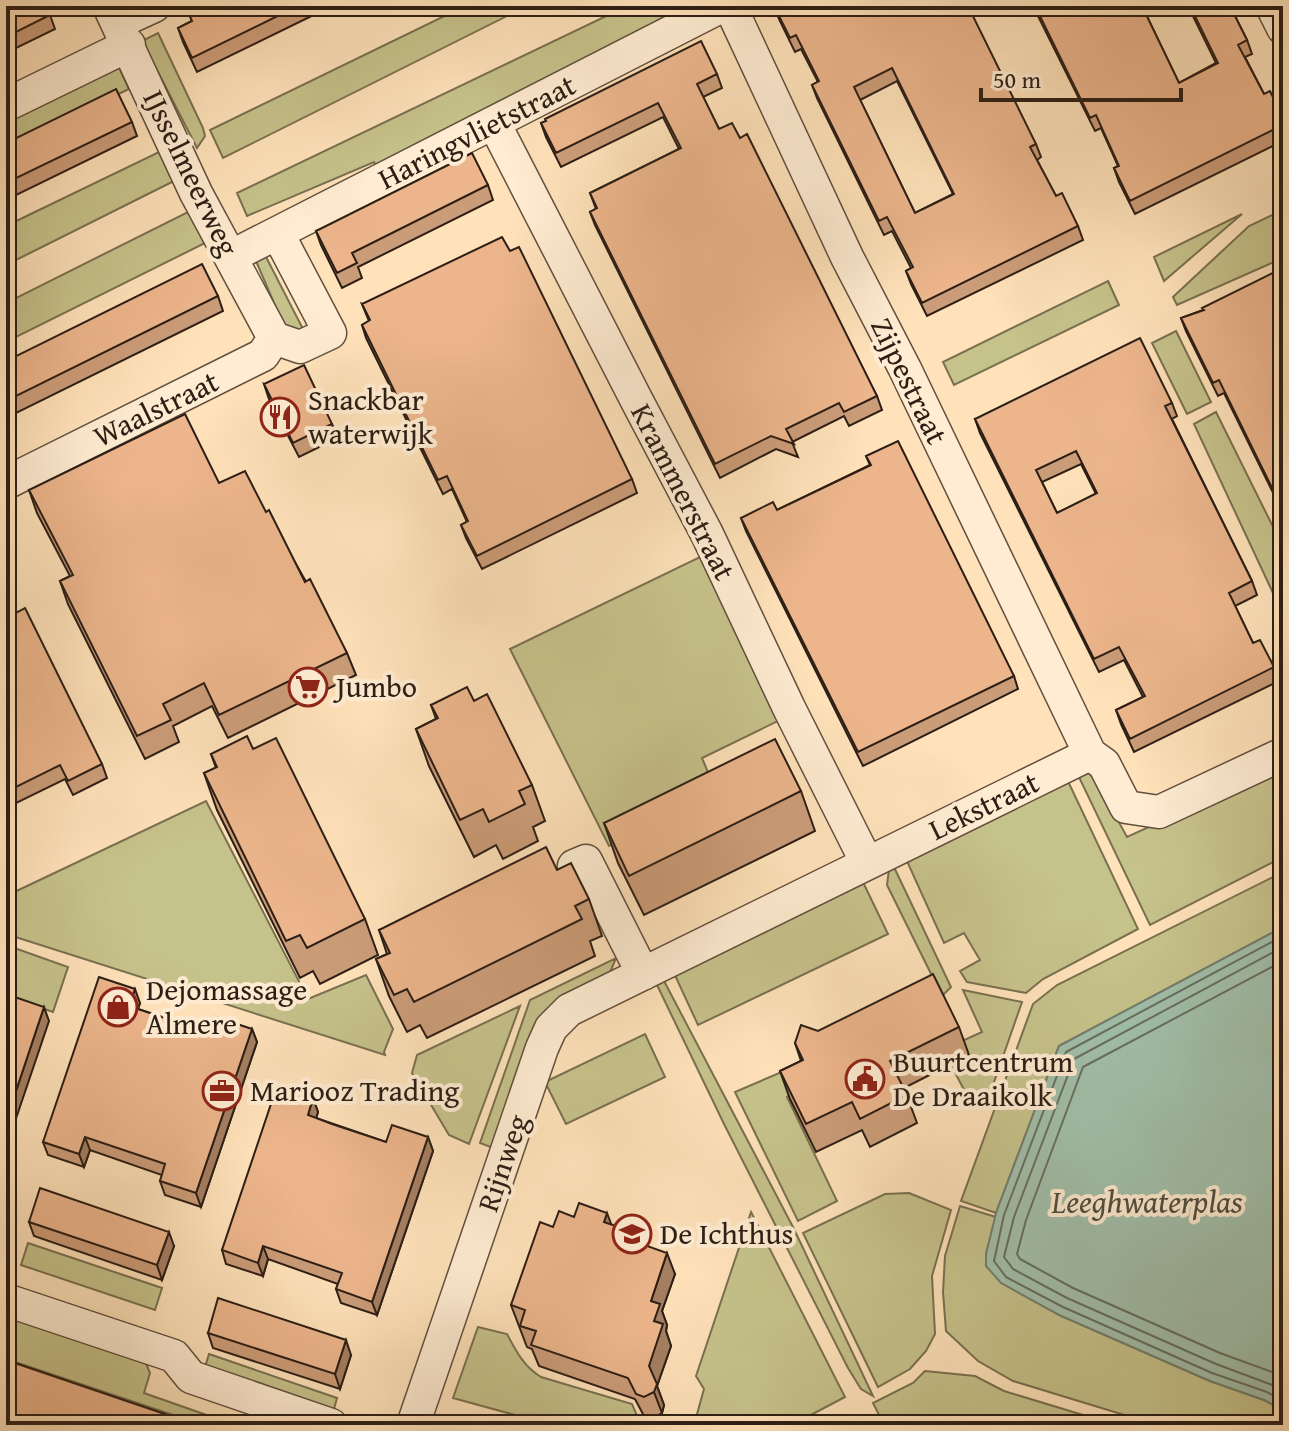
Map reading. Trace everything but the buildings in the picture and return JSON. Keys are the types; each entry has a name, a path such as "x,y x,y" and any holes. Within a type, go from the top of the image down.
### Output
{"street":[{"path":"6,105 118,25 154,6"},
{"name":"Haringvlietstraat","path":"232,256 722,6"},
{"name":"Zijpestraat","path":"730,6 847,257 905,369 1090,754"},
{"path":"1272,6 1283,28"},
{"name":"IJsselmeerweg","path":"118,25 196,193 287,343 330,333 278,234"},
{"name":"Krammerstraat","path":"494,123 707,534 867,863"},
{"name":"Waalstraat","path":"6,483 239,370 287,343"},
{"path":"1090,754 1104,764 1126,807 1159,812 1283,754"},
{"name":"Lekstraat","path":"655,968 1090,754"},
{"path":"574,866 586,861 655,968"},
{"name":"Rijnweg","path":"413,1425 551,1028 569,1010 655,968"},
{"path":"6,1300 174,1356 191,1377 331,1425"}],"shaded area":[{"path":"465,6 527,6 223,158 210,130"},
{"path":"627,6 726,6 381,176 374,162 247,216 237,193"},
{"path":"158,33 203,128 205,136 197,148 142,41"},
{"path":"117,63 129,89 6,149 6,118"},
{"path":"161,151 176,180 6,265 6,226"},
{"path":"1283,210 1283,258 1177,305 1173,297 1249,226"},
{"path":"190,211 207,242 6,342 6,303"},
{"path":"1242,214 1164,281 1154,257"},
{"path":"263,251 304,331 286,331 256,261"},
{"path":"1108,281 1119,305 954,385 943,362"},
{"path":"1176,331 1211,402 1187,414 1152,343"},
{"path":"1216,412 1283,547 1283,587 1273,593 1194,424"},
{"path":"702,556 782,719 702,758 718,796 609,846 510,649"},
{"path":"1283,766 1283,857 1150,925 1077,773 1089,773 1097,782 1127,837"},
{"path":"1066,777 1138,929 1043,979 1026,993 967,982 960,971 980,960 964,933 944,943 906,859"},
{"path":"206,801 308,999 366,975 393,1029 385,1055 6,934 6,896"},
{"path":"893,865 951,987 942,996 887,885"},
{"path":"1283,872 1283,927 1059,1046 996,1213 961,1201 1033,1004 1057,985"},
{"path":"861,878 888,934 698,1025 673,971"},
{"path":"6,945 68,967 53,1012 6,996"},
{"path":"616,958 609,975 545,1011 493,1148 480,1143 530,1000"},
{"path":"663,979 794,1229 873,1396 861,1389 848,1368 724,1124 657,985"},
{"path":"963,990 1022,1002 985,1108 973,1107 951,1065 969,1055 962,1041 982,1032"},
{"path":"520,1006 469,1144 449,1135 412,1073 417,1055"},
{"path":"645,1034 665,1077 566,1124 545,1082"},
{"path":"798,1065 808,1085 787,1097 837,1201 798,1221 735,1092"},
{"path":"909,1193 951,1210 932,1276 935,1334 926,1351 910,1369 878,1387 803,1233 885,1194"},
{"path":"960,1206 996,1217 986,1254 1059,1315 1210,1381 1264,1400 1283,1410 1283,1425 1157,1425 1013,1381 978,1361 946,1331 943,1292 945,1256"},
{"path":"751,1212 845,1397 792,1425 694,1425 704,1389 696,1376"},
{"path":"28,1243 162,1288 155,1310 21,1265"},
{"path":"6,1311 143,1356 150,1373 144,1393 235,1425 203,1425 6,1359"},
{"path":"478,1327 507,1334 525,1363 541,1377 632,1404 641,1425 512,1425 515,1415 453,1398"},
{"path":"209,1354 337,1398 334,1409 205,1367"},
{"path":"925,1371 975,1376 1004,1391 1116,1425 884,1425 873,1403 913,1383"}],"water":[{"name":"Leeghwaterplas","path":"1283,927 1283,1410 1059,1315 1001,1283 986,1266 986,1254 996,1213 1059,1046"}],"place":[{"name":"Snackbar waterwijk","path":"280,417"},
{"name":"Jumbo","path":"308,687"},
{"name":"Dejomassage Almere","path":"118,1007"},
{"name":"Buurtcentrum De Draaikolk","path":"865,1079"},
{"name":"Mariooz Trading","path":"222,1091"},
{"name":"De Ichthus","path":"632,1234"}]}
